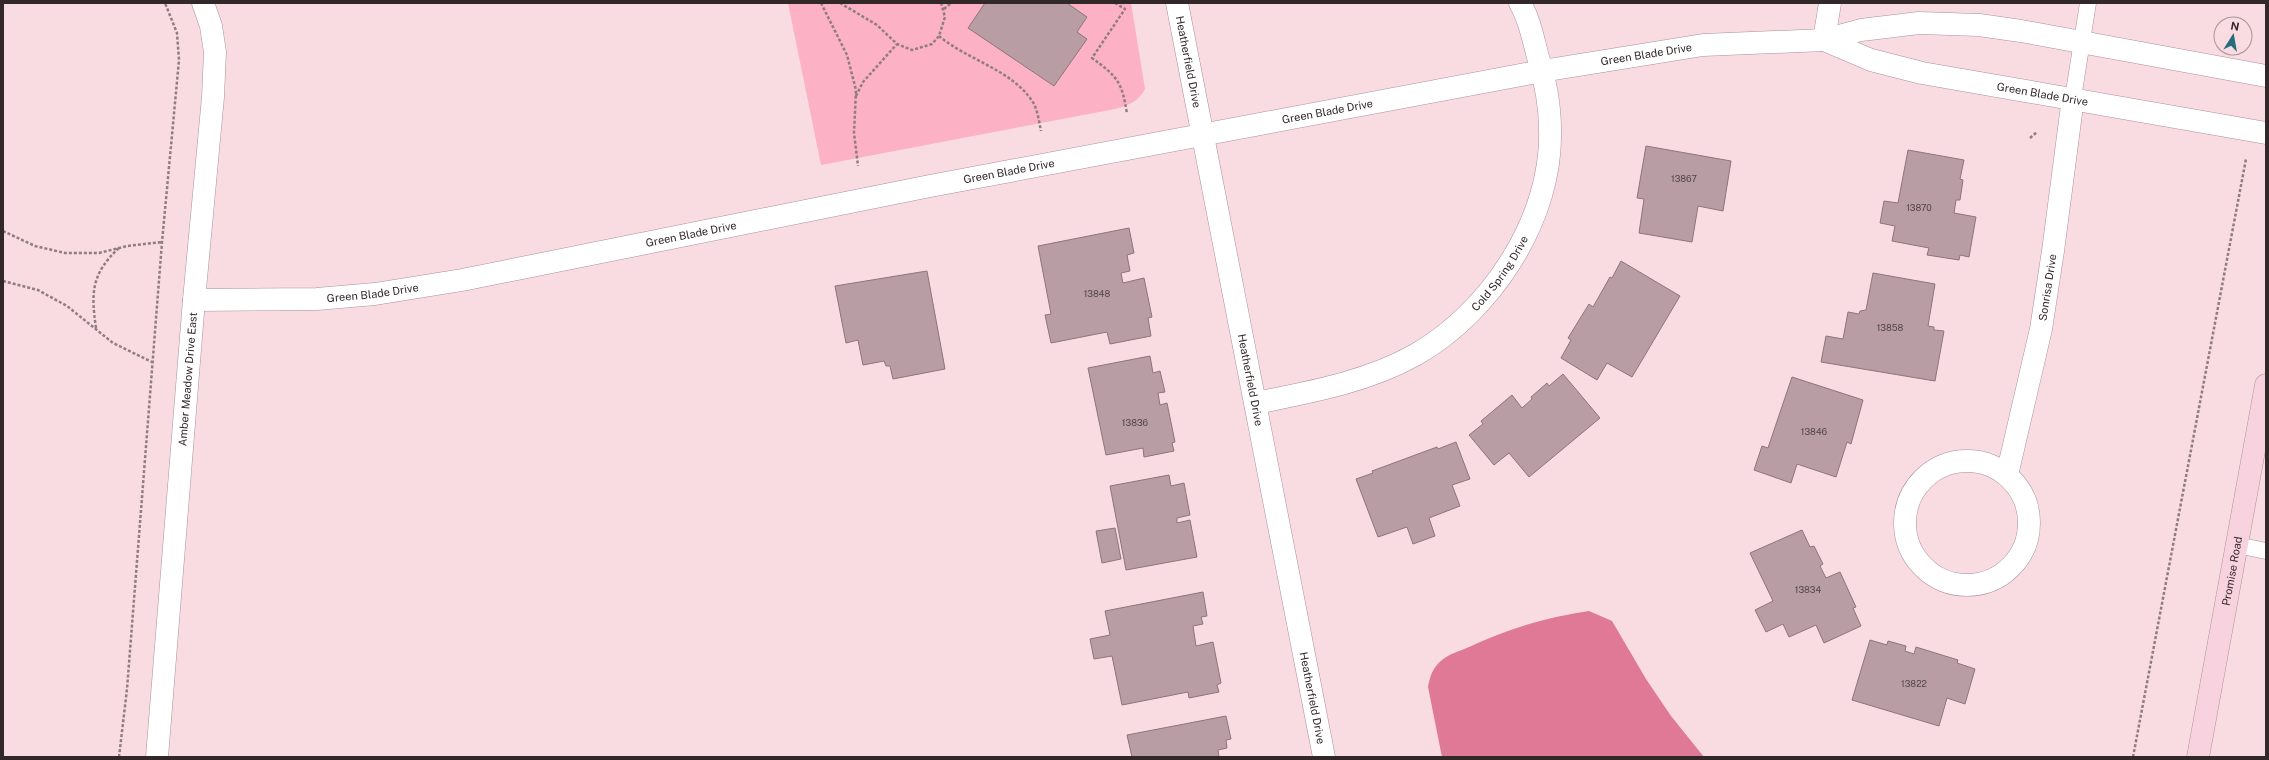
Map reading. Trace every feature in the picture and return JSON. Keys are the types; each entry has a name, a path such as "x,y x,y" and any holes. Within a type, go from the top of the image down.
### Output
{"main road":[{"name":"Promise Road","path":"2198,757 2266,385"}],"street":[{"name":"Amber Meadow Drive East","path":"157,757 162,715 194,300 214,97 215,52 211,26 203,3"},
{"name":"Heatherfield Drive","path":"1177,3 1324,757"},
{"name":"Cold Spring Drive","path":"1256,403 1339,385 1382,371 1415,355 1438,340 1462,321 1482,300 1511,262 1521,244 1542,189 1550,130 1542,71 1527,15 1520,3"},
{"path":"1824,40 1830,3"},
{"name":"Green Blade Drive","path":"194,300 317,299 375,294 455,281 922,187 1203,136 1542,71 1703,45 1824,40 1861,30 1919,23 1979,25 2082,42 2266,76"},
{"name":"Green Blade Drive","path":"1824,40 1870,60 1922,73 2073,98 2259,132"},
{"name":"Sonrisa Drive","path":"2007,475 2040,329 2053,250 2073,98"},
{"path":"1969,460 1989,464 2007,475 2020,489 2028,507 2030,527 2026,546 2016,563 2001,576 1983,584 1964,586 1948,583 1934,576 1921,566 1912,554 1908,543 1904,521 1907,504 1916,486 1930,472 1949,463 1969,460"}],"lane":[{"path":"2073,98 2088,3"},
{"path":"2236,545 2266,551"}],"path":[{"path":"119,757 127,689 152,362 179,60 177,33 165,3"},
{"path":"821,3 847,55 856,97 854,147 858,166"},
{"path":"840,3 877,25 897,44 912,50 932,44 939,36 945,17 944,9 941,3"},
{"path":"944,9 951,3"},
{"path":"1115,3 1125,9 1092,58 1115,75 1124,95 1127,114"},
{"path":"939,36 1015,83 1027,94 1034,105 1041,131"},
{"path":"856,97 863,82 897,44"},
{"path":"2030,138 2041,130"},
{"path":"2133,757 2259,132"},
{"path":"3,231 35,246 65,252 99,253 119,248 162,242"},
{"path":"96,329 92,303 94,283 105,261 119,248"},
{"path":"3,282 38,290 67,306 112,343 152,362"}],"shaded area":[{"path":"788,3 1131,3 1145,89 1133,102 1115,109 821,165"},
{"path":"1589,611 1612,621 1646,679 1671,716 1704,757 1442,757 1428,687 1432,672 1439,663 1451,654 1513,629 1543,620"}],"building":[{"path":"985,3 1067,3 1087,17 1077,32 1087,39 1054,86 968,28"},
{"path":"1646,146 1731,161 1723,211 1698,206 1692,242 1639,233 1644,199 1637,198"},
{"path":"1908,150 1964,160 1960,179 1963,180 1960,200 1956,200 1954,213 1976,217 1969,257 1960,255 1959,260 1927,255 1929,248 1892,241 1895,226 1880,223 1884,201 1898,203"},
{"path":"1129,228 1134,253 1127,255 1130,271 1121,273 1123,283 1144,278 1152,317 1148,318 1151,336 1110,344 1107,332 1051,343 1045,315 1051,314 1038,246"},
{"path":"1621,261 1680,296 1632,377 1607,363 1597,380 1561,358 1571,340 1568,338 1589,304 1593,307"},
{"path":"927,271 945,369 893,379 890,366 886,366 884,361 863,365 858,340 846,343 835,286"},
{"path":"1873,273 1935,284 1928,326 1934,327 1934,330 1944,331 1935,381 1821,362 1826,336 1843,339 1848,312 1859,314 1860,311 1866,310"},
{"path":"1150,356 1153,373 1160,371 1165,392 1158,393 1160,405 1167,403 1175,442 1172,443 1174,451 1144,457 1143,448 1106,455 1088,368"},
{"path":"1563,374 1600,418 1529,477 1509,453 1494,465 1469,435 1483,424 1481,421 1512,395 1522,408 1532,399 1531,397 1547,383 1549,386"},
{"path":"1792,377 1863,400 1851,444 1847,442 1836,477 1797,464 1791,483 1754,470 1762,446 1768,448"},
{"path":"1456,442 1470,479 1452,485 1460,506 1429,518 1435,536 1413,544 1407,527 1378,537 1356,479 1373,473 1372,471 1437,447 1438,449"},
{"path":"1169,475 1171,486 1184,483 1190,515 1177,518 1177,523 1190,520 1197,557 1126,570 1110,486"},
{"path":"1115,528 1121,559 1102,563 1096,531"},
{"path":"1802,530 1810,547 1814,546 1823,564 1820,566 1826,578 1840,572 1856,607 1853,608 1861,626 1824,643 1816,625 1789,637 1783,624 1766,632 1755,610 1773,601 1750,553"},
{"path":"1203,592 1207,616 1201,617 1203,624 1193,626 1196,646 1213,642 1221,683 1217,685 1219,692 1189,698 1188,692 1122,705 1112,656 1094,659 1090,639 1110,635 1105,611"},
{"path":"1870,640 1887,645 1888,641 1906,646 1905,651 1914,654 1916,647 1958,660 1957,663 1975,669 1965,704 1947,698 1939,726 1852,700"},
{"path":"1226,716 1231,739 1226,740 1227,748 1218,750 1219,757 1132,757 1127,735"}]}
